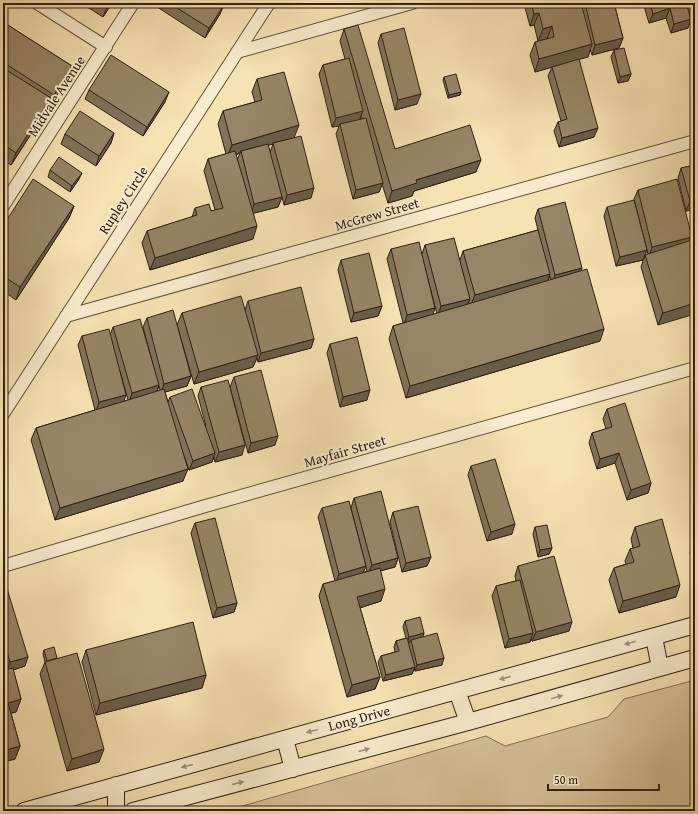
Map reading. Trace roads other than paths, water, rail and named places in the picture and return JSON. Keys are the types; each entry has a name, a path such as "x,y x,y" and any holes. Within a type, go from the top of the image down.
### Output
{"main road":[{"name":"Long Drive","path":"24,811 695,625"},
{"path":"654,637 660,668"},
{"path":"133,811 468,722 695,658"},
{"path":"457,691 468,722"},
{"path":"285,739 293,769"},
{"path":"116,785 116,811"}],"street":[{"path":"37,3 106,47"},
{"name":"Midvale Avenue","path":"3,206 8,188 106,47 133,3"},
{"name":"Rupley Circle","path":"3,414 269,3"},
{"path":"237,52 412,3"},
{"name":"McGrew Street","path":"66,316 695,141"},
{"name":"Mayfair Street","path":"3,566 202,507 695,368"}]}
